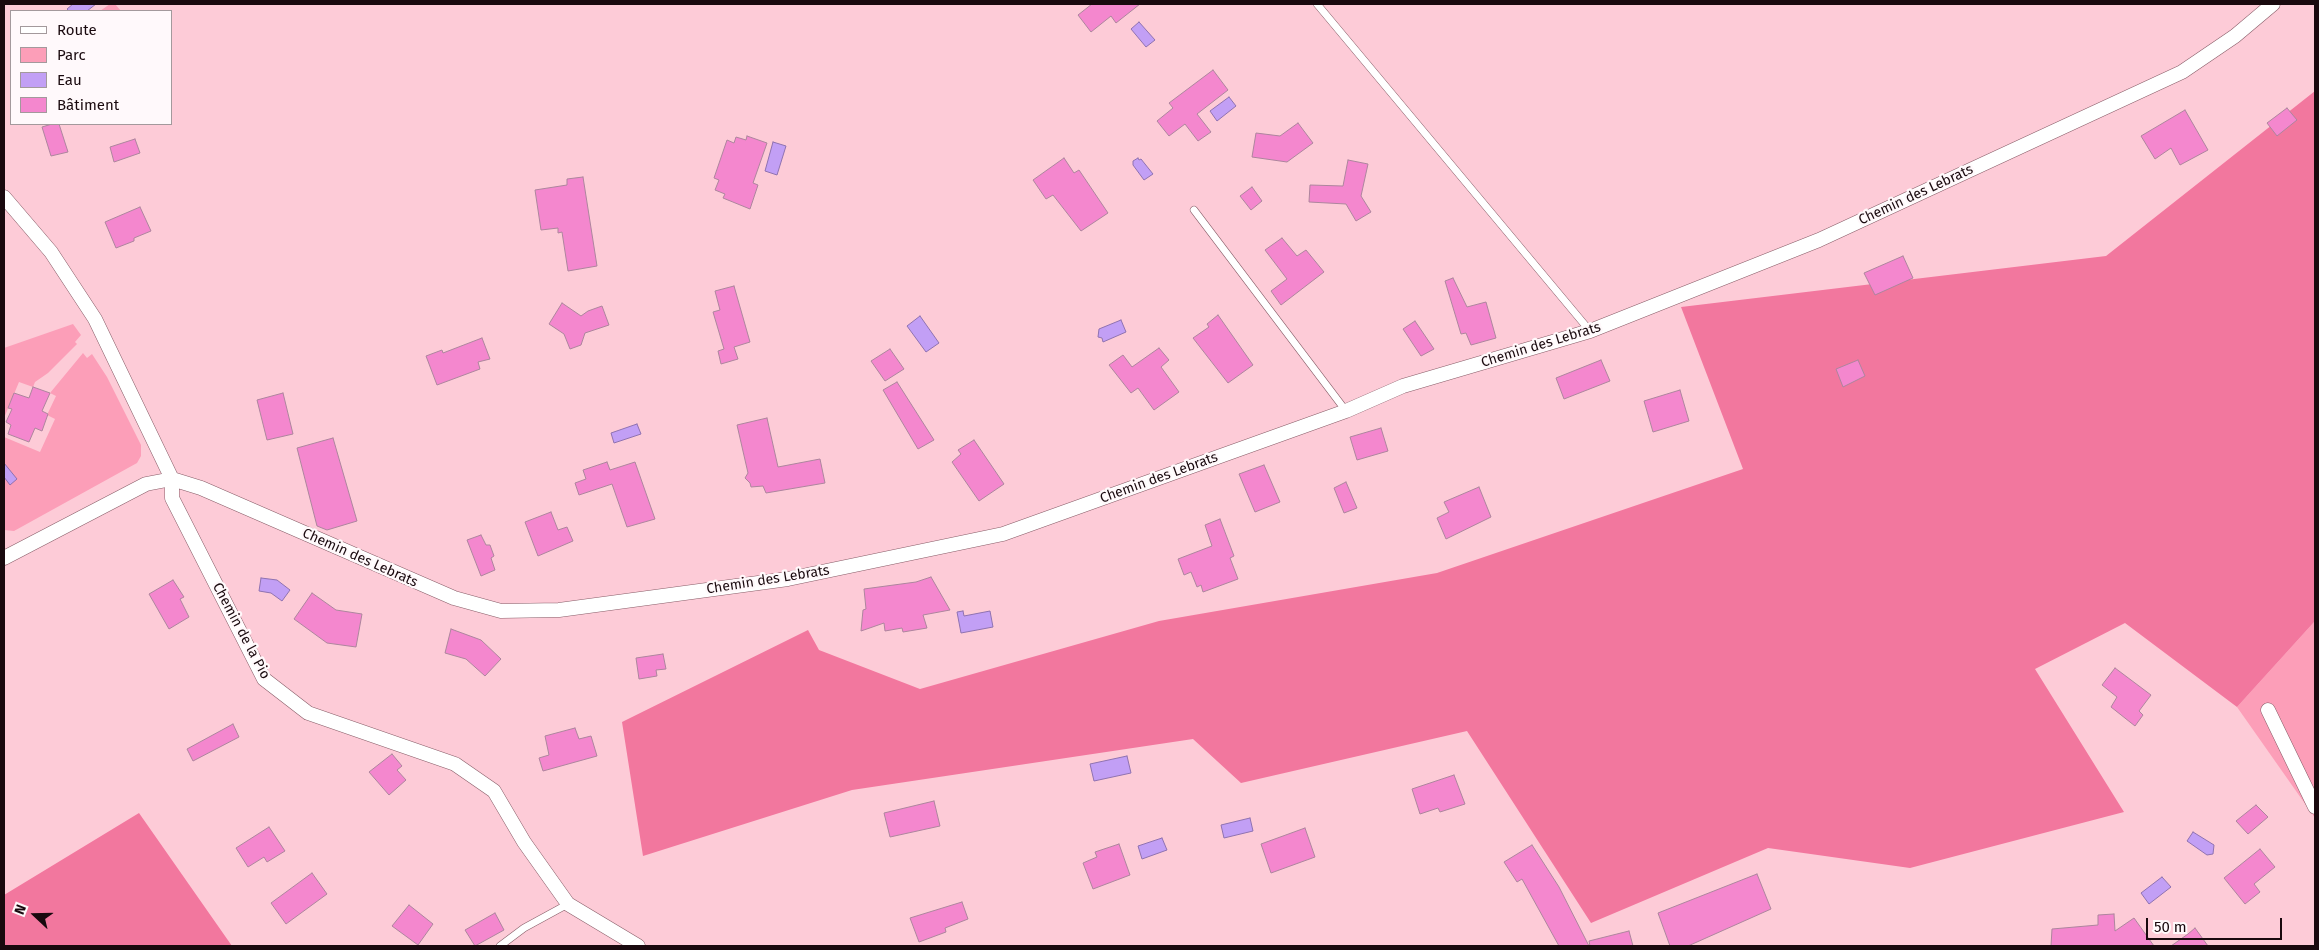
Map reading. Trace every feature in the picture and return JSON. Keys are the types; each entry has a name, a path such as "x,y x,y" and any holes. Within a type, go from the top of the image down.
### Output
{"street":[{"name":"Chemin des Lebrats","path":"4,558 146,484 172,479 201,488 454,598 501,611 559,610 788,580 1003,534 1346,412 1403,386 1590,331 1818,240 2182,72 2235,36 2273,4"},
{"name":"Chemin de la Pio","path":"4,197 51,252 95,319 172,479 172,498 264,679 308,713 455,764 494,791 524,842 568,904 638,946"},
{"path":"2268,710 2315,807"}],"lane":[{"path":"1317,4 1590,331"},
{"path":"1194,210 1346,412"},
{"path":"500,946 524,928 568,904"}],"green space":[{"path":"110,4 115,4 120,10 101,10"},
{"path":"73,324 81,335 75,342 77,344 48,373 35,382 33,387 19,382 4,418 4,348"},
{"path":"83,353 87,358 92,354 107,377 141,445 141,456 137,463 14,531 4,530 4,437 40,452 55,419 47,415 56,396 50,393"},
{"path":"2315,621 2315,818 2237,707"}],"shaded area":[{"path":"2315,91 2315,621 2237,707 2125,623 2035,669 2124,812 1910,868 1768,848 1591,923 1467,731 1241,783 1193,739 852,790 643,856 622,722 808,630 819,650 920,689 1159,621 1437,573 1743,469 1681,307 2106,256"},
{"path":"139,813 232,946 4,946 4,895"}],"water":[{"path":"73,4 96,4 88,10 67,9"},
{"path":"1139,22 1155,40 1146,47 1131,29"},
{"path":"1229,97 1236,106 1217,121 1210,111"},
{"path":"773,142 786,146 777,175 765,171"},
{"path":"1138,158 1139,160 1141,159 1153,174 1144,180 1133,165 1133,161"},
{"path":"920,316 939,343 926,352 907,326"},
{"path":"1121,320 1126,332 1103,342 1102,338 1098,337 1099,329"},
{"path":"637,424 641,434 614,443 611,433"},
{"path":"4,463 17,479 10,485 4,477"},
{"path":"261,578 277,580 290,590 282,601 271,593 259,591"},
{"path":"963,611 964,616 990,611 993,627 961,633 957,612"},
{"path":"1127,756 1131,773 1094,781 1090,764"},
{"path":"1250,818 1253,831 1224,838 1221,825"},
{"path":"2193,832 2214,845 2213,854 2207,855 2187,841"},
{"path":"1162,838 1167,850 1142,859 1138,846"},
{"path":"2162,877 2171,887 2149,904 2141,893"}],"building":[{"path":"1092,4 1140,4 1116,23 1111,16 1091,32 1078,15"},
{"path":"1213,70 1228,90 1197,114 1211,132 1198,141 1185,124 1169,136 1157,121 1173,108 1169,103"},
{"path":"2287,108 2297,120 2277,136 2267,123"},
{"path":"2185,110 2208,150 2180,165 2171,148 2155,159 2141,136"},
{"path":"1298,123 1313,143 1287,162 1252,157 1256,133 1280,136"},
{"path":"59,125 68,152 51,156 42,127"},
{"path":"747,136 767,143 753,183 758,185 750,209 723,198 725,194 715,190 719,180 714,178 727,140 734,143 736,137 746,140"},
{"path":"135,139 140,153 114,162 110,147"},
{"path":"1064,158 1074,173 1079,170 1108,213 1081,231 1053,195 1046,199 1033,180"},
{"path":"1348,160 1368,164 1361,196 1371,212 1356,221 1346,204 1309,202 1310,185 1343,186"},
{"path":"583,177 597,266 568,271 562,232 558,233 558,228 541,230 535,190 567,185 567,179"},
{"path":"1252,187 1262,201 1251,210 1240,196"},
{"path":"140,207 151,231 134,238 134,241 116,248 105,222"},
{"path":"1282,238 1297,256 1306,250 1324,272 1281,305 1271,291 1287,279 1265,250"},
{"path":"1903,256 1913,278 1875,295 1864,273"},
{"path":"1453,278 1467,307 1486,302 1496,338 1471,345 1466,333 1461,334 1445,281"},
{"path":"734,286 750,342 734,347 738,359 721,364 718,351 724,349 713,312 720,310 715,291"},
{"path":"562,303 581,316 588,311 602,306 609,325 585,333 581,345 570,349 564,334 549,324"},
{"path":"1218,315 1253,365 1228,383 1193,338 1209,327 1207,324"},
{"path":"1415,321 1434,349 1421,356 1403,329"},
{"path":"482,338 490,359 478,362 480,369 437,385 426,356 442,350 443,353"},
{"path":"1159,348 1169,360 1161,367 1179,392 1154,410 1138,388 1131,393 1109,365 1123,355 1132,367"},
{"path":"890,349 904,369 885,381 871,361"},
{"path":"1601,360 1610,381 1564,399 1556,378"},
{"path":"1858,360 1865,376 1843,387 1836,369"},
{"path":"897,382 934,440 918,449 883,390"},
{"path":"33,387 50,393 42,411 48,414 42,431 35,428 29,442 8,434 11,425 6,422 12,409 8,408 14,393 29,398"},
{"path":"1680,390 1689,421 1653,432 1644,401"},
{"path":"283,393 293,434 267,440 257,400"},
{"path":"767,418 778,467 820,459 825,483 766,493 763,486 751,487 745,478 748,473 737,425"},
{"path":"1381,428 1388,451 1357,460 1350,437"},
{"path":"333,438 357,521 327,530 317,526 297,448"},
{"path":"974,440 1004,484 979,501 952,462 961,454 958,450"},
{"path":"607,462 610,470 635,462 655,519 627,527 612,484 579,495 575,483 586,479 583,470"},
{"path":"1264,465 1280,502 1255,512 1239,474"},
{"path":"1346,482 1357,508 1344,513 1334,488"},
{"path":"1479,487 1491,517 1446,539 1437,518 1449,512 1444,502"},
{"path":"551,512 558,530 567,527 573,541 538,556 525,522"},
{"path":"1220,519 1234,556 1230,558 1238,579 1203,592 1201,585 1197,587 1191,572 1184,575 1178,559 1212,546 1205,525"},
{"path":"481,535 486,545 490,545 494,556 491,558 495,570 481,576 467,540"},
{"path":"931,577 950,610 923,615 927,628 903,632 902,628 885,631 884,623 861,631 863,610 866,609 864,589 916,582"},
{"path":"173,580 184,597 180,599 189,617 169,629 149,594"},
{"path":"312,593 336,610 362,614 356,647 327,643 294,619"},
{"path":"451,629 481,640 501,659 485,676 466,659 445,653"},
{"path":"663,654 666,669 656,670 657,676 639,679 636,658"},
{"path":"2115,668 2151,695 2139,711 2143,715 2135,726 2111,707 2117,697 2102,685"},
{"path":"233,724 239,737 193,761 187,749"},
{"path":"575,728 579,739 591,736 597,756 543,771 539,758 549,755 545,736"},
{"path":"392,754 402,766 397,770 406,780 389,795 369,772"},
{"path":"1454,775 1465,804 1440,812 1438,808 1420,814 1412,789"},
{"path":"934,801 940,826 890,837 884,813"},
{"path":"2256,805 2268,817 2248,834 2236,821"},
{"path":"269,827 285,851 267,862 264,857 248,867 236,848"},
{"path":"1305,828 1315,857 1271,873 1261,844"},
{"path":"1119,844 1130,875 1093,889 1083,863 1097,857 1095,852"},
{"path":"1532,845 1559,887 1589,946 1559,946 1522,879 1517,882 1504,862"},
{"path":"2260,849 2275,867 2254,884 2260,892 2245,904 2224,878"},
{"path":"312,873 327,894 286,924 271,903"},
{"path":"1757,874 1771,909 1688,946 1670,946 1658,913"},
{"path":"962,902 968,919 945,928 946,932 919,942 910,918"},
{"path":"409,905 433,924 418,945 392,926"},
{"path":"495,913 504,930 475,946 465,930"},
{"path":"2114,914 2115,931 2134,918 2154,946 2051,946 2052,929 2098,925 2098,915"},
{"path":"2195,928 2208,946 2171,946 2188,934"},
{"path":"1629,931 1633,946 1590,946 1589,941"}]}
